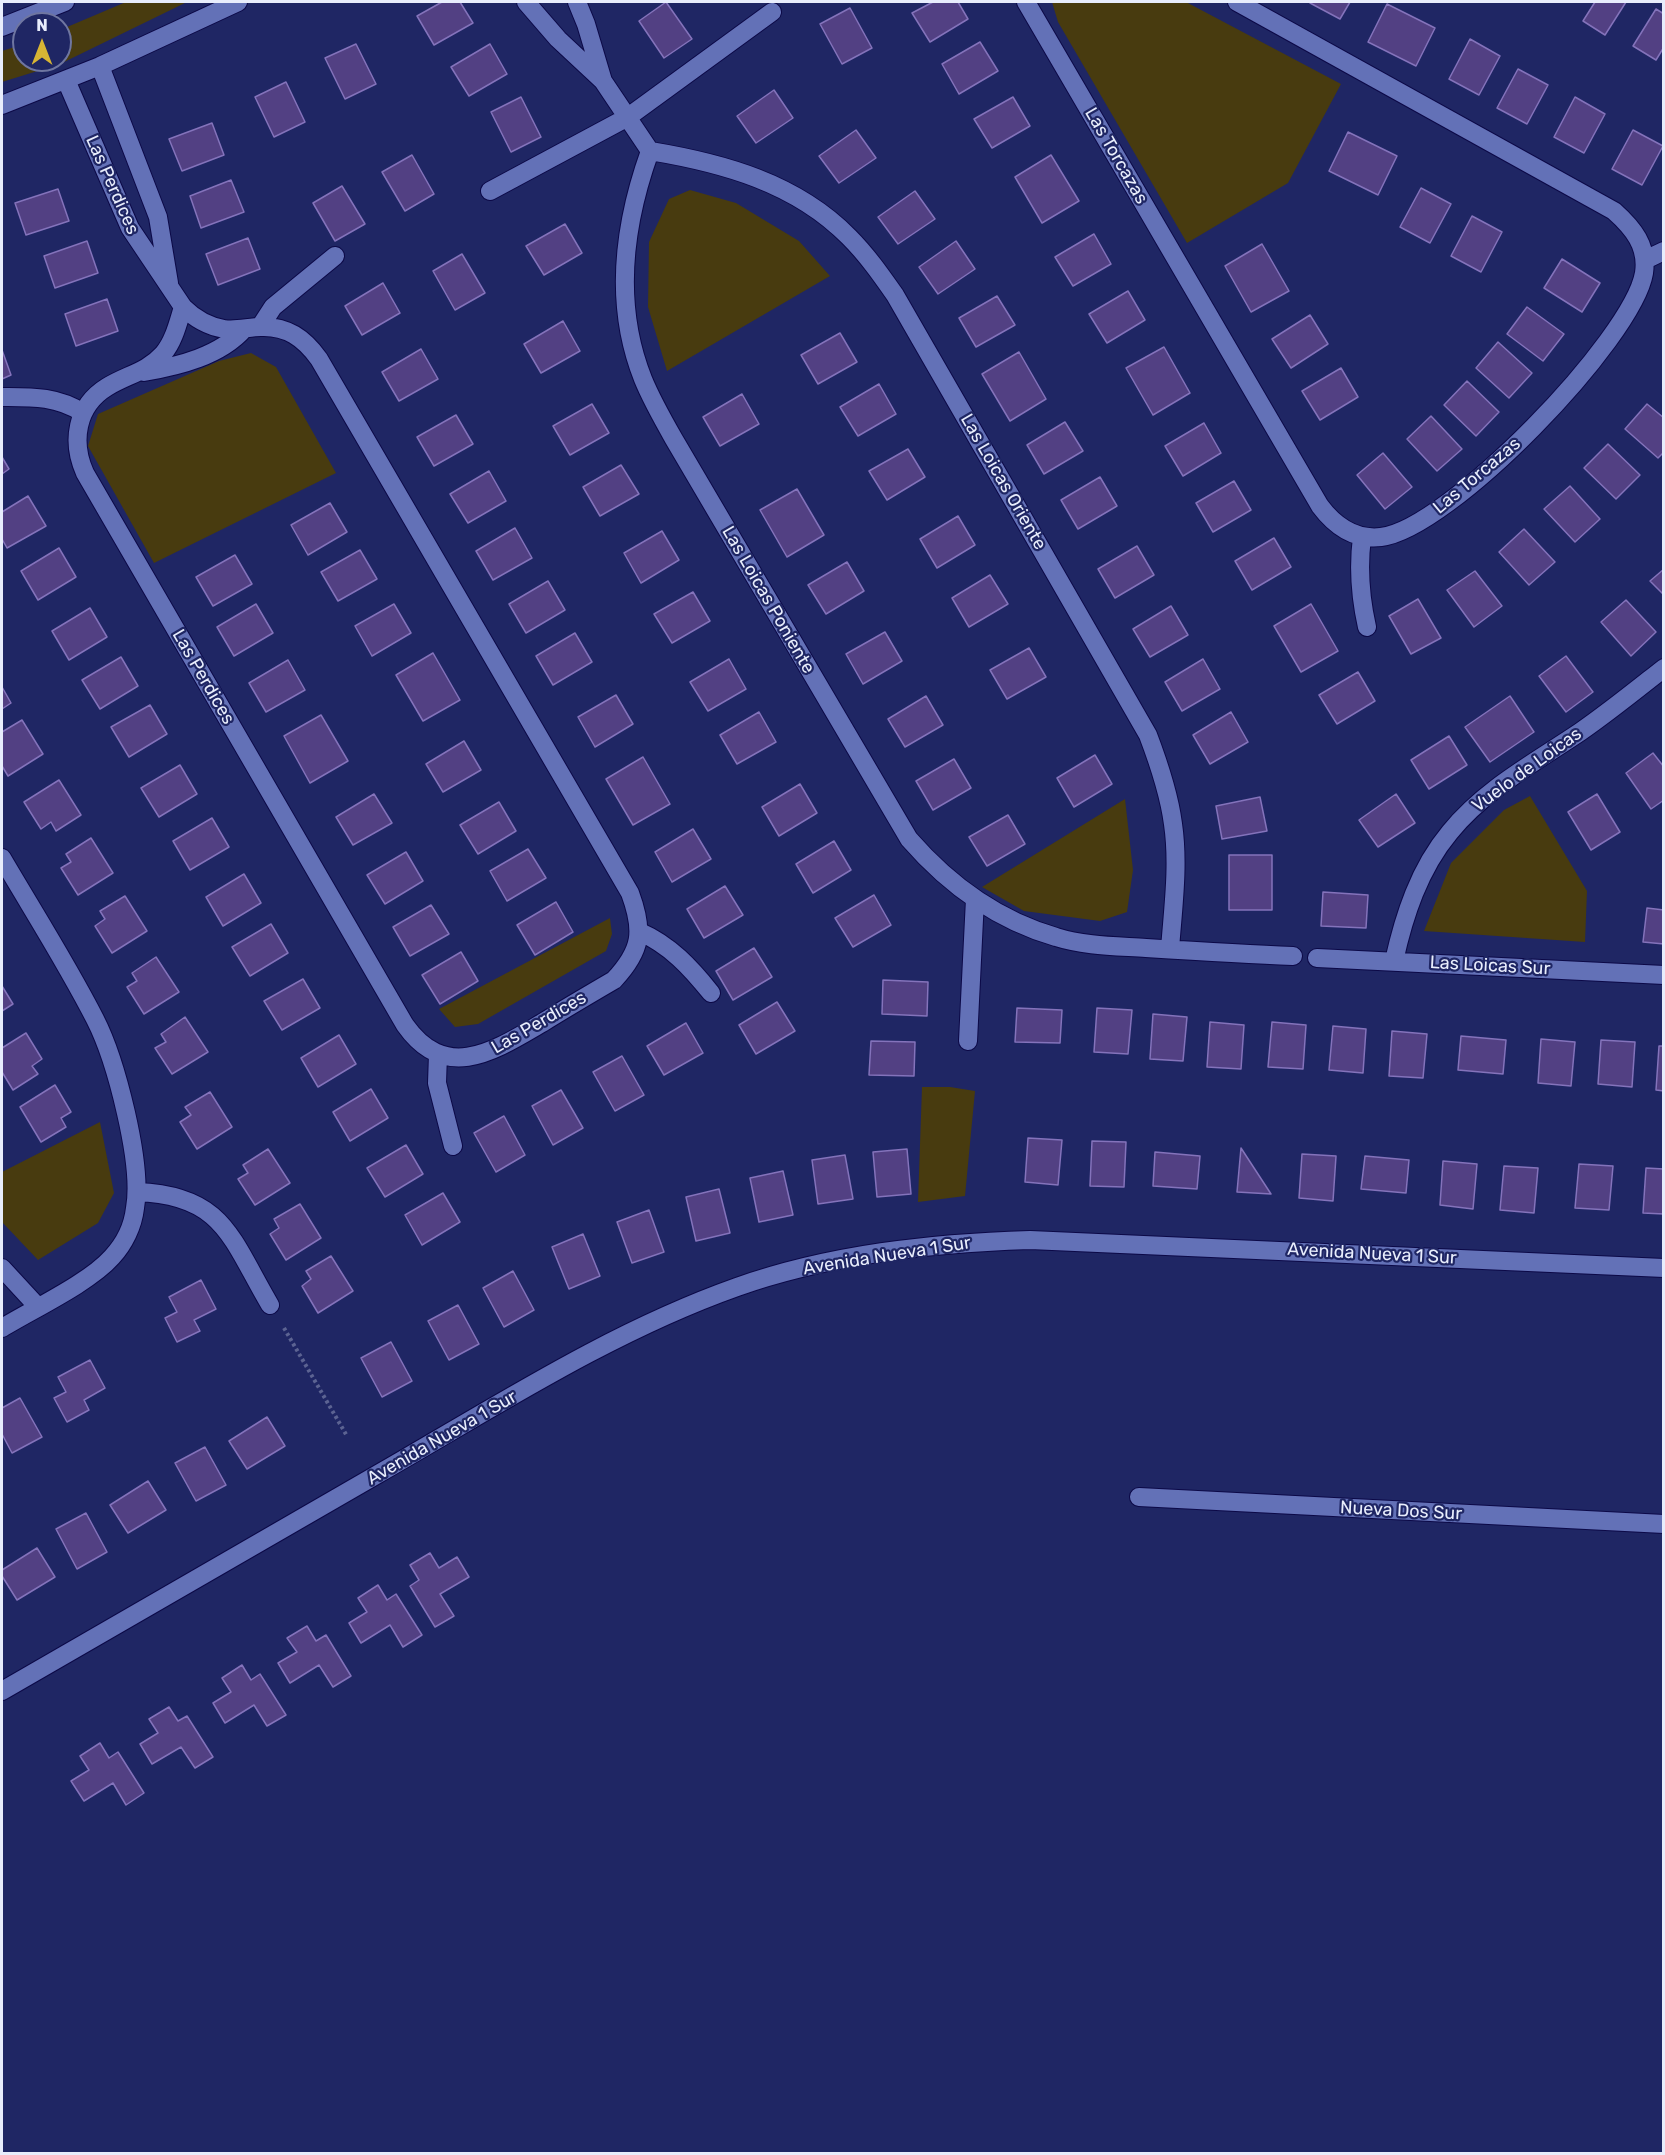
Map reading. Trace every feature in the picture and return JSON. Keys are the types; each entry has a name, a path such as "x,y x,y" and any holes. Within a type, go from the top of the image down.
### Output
{"street":[{"path":"2,27 65,2"},
{"path":"2,105 100,66 238,2"},
{"path":"526,2 558,39 603,81 650,151"},
{"path":"577,2 603,81"},
{"name":"Las Torcazas","path":"1026,2 1320,506 1330,520 1345,531 1362,537 1381,537 1395,534 1422,521 1470,485 1525,436 1574,384 1616,330 1641,285 1645,260"},
{"path":"1237,2 1614,211 1636,234 1643,247 1645,260 1664,251"},
{"path":"490,191 628,117 772,12"},
{"name":"Las Perdices","path":"100,66 158,217 169,285"},
{"name":"Las Perdices","path":"66,80 130,228 145,254 183,307 195,318 208,325 226,330 252,328 277,328 293,333 303,339 319,358 623,880 635,906 640,932 636,950 627,966 614,980 511,1041 484,1054 469,1058 454,1058 425,1048 413,1038 78,459 77,428 83,413 98,393 108,386 137,374 186,362 225,346 252,328"},
{"name":"Las Loicas Poniente","path":"650,151 631,210 625,248 624,287 628,326 643,378 675,441 909,839 928,861 975,899 1019,924 1058,938 1090,943 1170,949"},
{"name":"Las Loicas Oriente","path":"650,151 713,162 790,193 848,236 873,264 895,295 1148,735 1169,797 1173,826 1175,867 1170,949"},
{"path":"252,328 273,307 335,256"},
{"name":"Las Perdices","path":"137,374 164,354 172,341 183,307"},
{"path":"2,397 50,399 83,413"},
{"path":"1362,537 1359,577 1367,627"},
{"name":"Vuelo de Loicas","path":"1394,961 1405,918 1420,881 1434,854 1466,814 1508,779 1580,732 1664,668"},
{"path":"2,858 96,1020 117,1079 136,1169 137,1192 131,1226 112,1257 84,1280 2,1328"},
{"path":"968,1041 975,899"},
{"path":"640,932 671,950 693,970 711,993"},
{"path":"1170,949 1293,956"},
{"name":"Las Loicas Sur","path":"1317,958 1664,975"},
{"path":"438,1054 437,1083 453,1146"},
{"path":"137,1192 177,1196 206,1209 218,1218 270,1305"},
{"name":"Avenida Nueva 1 Sur","path":"2,1691 582,1357 695,1304 780,1274 833,1261 924,1247 983,1241 1030,1240 1664,1268"},
{"path":"2,1268 38,1306"},
{"name":"Nueva Dos Sur","path":"1139,1497 1664,1524"}],"path":[{"path":"270,1305 347,1436"}],"shaded area":[{"path":"126,2 187,2 72,58 72,25"},
{"path":"1052,2 1186,2 1341,84 1288,183 1187,243 1058,22"},
{"path":"12,48 12,72 34,72 2,82 2,51"},
{"path":"690,190 736,203 799,241 830,276 667,371 648,307 649,242 669,199"},
{"path":"251,353 276,367 336,473 154,563 88,446 98,414 219,361"},
{"path":"1530,796 1587,891 1585,942 1424,931 1451,863 1504,810"},
{"path":"1125,799 1133,870 1127,912 1100,921 1024,911 982,887"},
{"path":"610,918 612,934 606,951 478,1024 455,1027 439,1009"},
{"path":"922,1087 950,1087 975,1091 965,1196 918,1202"},
{"path":"100,1122 114,1193 98,1223 38,1260 2,1222 2,1172"}],"building":[{"path":"442,2 460,2 473,23 434,45 417,16"},
{"path":"666,2 692,39 664,58 639,21"},
{"path":"933,2 958,2 968,19 930,42 912,13"},
{"path":"1311,2 1350,2 1340,19"},
{"path":"1595,2 1626,2 1605,35 1583,21"},
{"path":"1387,4 1435,28 1416,66 1368,42"},
{"path":"850,8 872,48 842,64 820,24"},
{"path":"1656,9 1664,14 1664,47 1656,60 1633,46"},
{"path":"1470,39 1500,56 1479,95 1449,79"},
{"path":"980,42 998,71 959,94 942,64"},
{"path":"356,44 376,84 345,99 325,58"},
{"path":"490,44 507,74 469,96 451,67"},
{"path":"1518,69 1548,85 1527,124 1497,108"},
{"path":"286,82 305,122 274,137 255,97"},
{"path":"774,90 793,118 756,143 737,116"},
{"path":"521,97 541,137 511,152 491,112"},
{"path":"1013,97 1030,126 992,148 974,119"},
{"path":"1575,97 1605,114 1584,153 1554,137"},
{"path":"212,123 224,155 182,171 169,139"},
{"path":"856,130 876,158 839,183 819,156"},
{"path":"1633,130 1663,146 1642,185 1612,169"},
{"path":"1348,132 1397,156 1378,195 1329,171"},
{"path":"412,155 434,194 405,211 382,172"},
{"path":"1051,155 1079,201 1042,223 1015,177"},
{"path":"231,180 244,212 201,228 190,196"},
{"path":"342,186 365,224 335,241 313,203"},
{"path":"1421,188 1451,204 1430,243 1400,227"},
{"path":"58,189 69,221 26,235 15,203"},
{"path":"915,191 935,219 898,244 878,217"},
{"path":"1472,216 1502,232 1481,272 1451,256"},
{"path":"565,224 582,253 544,275 526,246"},
{"path":"1094,234 1111,264 1073,286 1055,257"},
{"path":"248,238 260,269 218,285 206,254"},
{"path":"87,241 98,273 55,288 44,256"},
{"path":"956,241 975,269 938,294 919,267"},
{"path":"1262,244 1289,291 1251,312 1225,266"},
{"path":"462,254 485,293 455,310 433,271"},
{"path":"1562,259 1600,283 1582,312 1544,288"},
{"path":"383,283 400,313 362,335 345,306"},
{"path":"1128,291 1145,320 1107,343 1089,314"},
{"path":"997,296 1015,325 976,347 959,318"},
{"path":"107,299 118,331 76,346 65,314"},
{"path":"1527,307 1564,334 1543,361 1507,334"},
{"path":"1310,315 1328,344 1291,368 1272,339"},
{"path":"563,321 580,351 541,373 524,344"},
{"path":"840,333 857,362 818,384 801,355"},
{"path":"1498,342 1532,373 1509,398 1476,368"},
{"path":"1164,347 1190,393 1153,415 1126,368"},
{"path":"421,349 438,379 399,401 382,372"},
{"path":"2,350 11,375 2,379"},
{"path":"1019,352 1046,399 1010,421 982,374"},
{"path":"1341,368 1358,397 1320,420 1302,391"},
{"path":"1467,381 1499,412 1476,436 1444,405"},
{"path":"879,384 896,414 858,436 840,407"},
{"path":"742,394 759,424 720,446 703,417"},
{"path":"592,404 609,433 570,455 553,426"},
{"path":"1647,404 1664,418 1664,452 1658,458 1625,429"},
{"path":"456,415 473,444 434,466 417,437"},
{"path":"1431,416 1462,449 1437,471 1407,439"},
{"path":"1065,422 1083,451 1044,474 1027,445"},
{"path":"1204,423 1221,453 1183,476 1165,446"},
{"path":"1608,444 1640,475 1616,499 1584,468"},
{"path":"908,449 925,477 887,500 869,471"},
{"path":"1383,453 1412,487 1385,509 1357,475"},
{"path":"2,457 9,469 2,474"},
{"path":"621,465 639,494 600,516 583,487"},
{"path":"489,471 506,501 468,523 450,494"},
{"path":"1100,477 1117,506 1078,529 1061,500"},
{"path":"1234,481 1251,510 1213,532 1196,503"},
{"path":"1570,486 1600,519 1575,542 1544,509"},
{"path":"797,489 824,535 787,557 760,510"},
{"path":"28,496 46,526 7,548 2,539 2,512"},
{"path":"330,503 347,532 308,555 291,525"},
{"path":"958,516 975,545 937,568 920,539"},
{"path":"515,528 532,558 493,580 476,551"},
{"path":"1524,529 1555,562 1529,585 1499,552"},
{"path":"662,531 679,560 641,583 624,553"},
{"path":"1274,538 1291,567 1252,590 1235,561"},
{"path":"1137,546 1154,575 1115,598 1098,569"},
{"path":"59,548 76,577 38,600 21,571"},
{"path":"360,550 377,579 338,601 321,572"},
{"path":"235,555 252,584 213,606 196,577"},
{"path":"847,562 864,591 826,614 808,585"},
{"path":"1664,569 1664,595 1650,581"},
{"path":"1475,571 1502,606 1474,627 1447,590"},
{"path":"990,575 1008,604 969,627 952,598"},
{"path":"548,581 565,610 526,633 509,604"},
{"path":"693,592 710,621 672,643 654,614"},
{"path":"1418,599 1441,638 1411,654 1389,616"},
{"path":"1626,600 1656,632 1631,656 1601,622"},
{"path":"256,604 273,633 234,656 217,627"},
{"path":"394,604 411,633 372,656 355,626"},
{"path":"1311,604 1338,651 1301,672 1274,626"},
{"path":"1171,606 1188,635 1150,657 1133,629"},
{"path":"90,608 107,637 69,660 52,631"},
{"path":"885,632 902,661 863,684 846,654"},
{"path":"575,633 592,662 553,685 536,656"},
{"path":"1029,648 1046,677 1007,699 990,670"},
{"path":"433,653 460,700 423,721 396,675"},
{"path":"1566,656 1593,692 1566,712 1539,676"},
{"path":"121,657 138,686 100,709 82,680"},
{"path":"729,659 746,689 708,711 690,682"},
{"path":"1203,659 1220,689 1182,711 1165,682"},
{"path":"288,660 305,690 266,712 249,683"},
{"path":"1358,672 1375,701 1337,724 1319,695"},
{"path":"2,687 11,703 2,709"},
{"path":"616,695 633,724 595,747 578,717"},
{"path":"926,696 943,725 905,747 888,719"},
{"path":"1510,696 1534,732 1490,762 1465,727"},
{"path":"150,705 167,734 129,757 111,727"},
{"path":"759,712 776,742 737,764 720,735"},
{"path":"1231,712 1248,742 1210,764 1193,735"},
{"path":"321,715 348,761 310,783 284,736"},
{"path":"22,720 43,754 8,776 2,766 2,732"},
{"path":"1449,736 1467,765 1429,789 1411,760"},
{"path":"464,741 481,770 443,792 426,764"},
{"path":"1653,753 1664,767 1664,800 1651,809 1626,773"},
{"path":"1095,755 1112,784 1074,807 1057,778"},
{"path":"643,757 670,804 633,825 606,779"},
{"path":"954,759 971,788 933,810 916,781"},
{"path":"180,765 197,794 159,817 141,788"},
{"path":"59,780 81,815 56,831 51,822 41,829 24,802"},
{"path":"800,784 817,813 779,836 762,807"},
{"path":"374,794 392,823 353,845 336,817"},
{"path":"1396,794 1415,823 1378,847 1359,820"},
{"path":"1597,794 1620,832 1591,850 1568,812"},
{"path":"1260,797 1267,831 1222,839 1216,806"},
{"path":"499,802 516,831 478,854 460,825"},
{"path":"1008,815 1025,844 987,866 969,837"},
{"path":"212,818 229,847 190,870 173,841"},
{"path":"693,829 711,859 672,882 655,852"},
{"path":"91,838 113,873 78,895 61,868 71,862 66,854"},
{"path":"834,841 851,870 813,893 796,864"},
{"path":"528,849 546,878 507,901 490,871"},
{"path":"406,852 423,881 385,904 367,875"},
{"path":"1229,855 1272,855 1272,910 1229,910"},
{"path":"244,874 261,903 223,926 206,897"},
{"path":"725,886 743,915 704,938 687,909"},
{"path":"1323,892 1368,895 1366,928 1321,926"},
{"path":"874,895 891,925 853,947 835,918"},
{"path":"125,896 147,931 112,953 95,926 105,919 100,911"},
{"path":"556,902 573,932 535,955 517,925"},
{"path":"431,905 449,934 410,956 393,927"},
{"path":"1647,908 1664,910 1664,944 1643,942"},
{"path":"271,924 288,953 250,976 232,947"},
{"path":"754,948 772,977 733,1000 716,971"},
{"path":"461,952 478,981 440,1004 422,975"},
{"path":"156,957 179,992 144,1014 127,987 137,981 132,973"},
{"path":"303,979 320,1008 282,1030 264,1001"},
{"path":"883,980 928,982 927,1016 882,1014"},
{"path":"2,986 13,1004 2,1011"},
{"path":"777,1002 795,1031 756,1054 739,1025"},
{"path":"1017,1008 1062,1010 1060,1043 1015,1042"},
{"path":"1097,1008 1132,1010 1128,1054 1094,1052"},
{"path":"1153,1014 1187,1017 1183,1061 1150,1059"},
{"path":"185,1017 208,1052 172,1074 155,1048 166,1042 161,1034"},
{"path":"1210,1022 1244,1025 1241,1069 1207,1067"},
{"path":"1272,1022 1306,1025 1303,1069 1268,1067"},
{"path":"686,1023 703,1053 664,1075 647,1046"},
{"path":"1333,1026 1366,1029 1363,1073 1329,1070"},
{"path":"1392,1031 1427,1034 1423,1078 1389,1076"},
{"path":"26,1033 42,1059 32,1066 38,1074 13,1090 2,1072 2,1048"},
{"path":"339,1035 356,1064 318,1087 301,1058"},
{"path":"1461,1036 1506,1040 1503,1074 1458,1070"},
{"path":"1541,1039 1575,1042 1571,1086 1538,1083"},
{"path":"1601,1040 1635,1042 1632,1087 1598,1084"},
{"path":"871,1041 915,1042 914,1076 869,1075"},
{"path":"1659,1046 1664,1046 1664,1091 1656,1090"},
{"path":"622,1056 644,1095 615,1111 593,1072"},
{"path":"55,1085 71,1112 61,1118 66,1127 41,1142 20,1107"},
{"path":"371,1089 388,1118 350,1141 333,1112"},
{"path":"561,1090 583,1128 553,1145 532,1106"},
{"path":"210,1092 232,1127 197,1149 180,1122 191,1115 185,1107"},
{"path":"504,1116 525,1155 496,1172 474,1133"},
{"path":"1028,1138 1062,1140 1058,1185 1025,1182"},
{"path":"1092,1141 1126,1142 1124,1187 1090,1186"},
{"path":"406,1145 423,1174 385,1197 367,1168"},
{"path":"1241,1148 1271,1194 1237,1192"},
{"path":"268,1149 290,1183 255,1205 238,1179 248,1173 243,1165"},
{"path":"907,1149 911,1194 877,1197 873,1152"},
{"path":"1155,1152 1200,1156 1197,1189 1153,1186"},
{"path":"1302,1154 1336,1156 1333,1201 1299,1198"},
{"path":"845,1155 853,1199 818,1204 812,1160"},
{"path":"1365,1156 1409,1160 1406,1193 1361,1189"},
{"path":"1443,1161 1477,1164 1473,1209 1440,1205"},
{"path":"1579,1164 1613,1166 1609,1210 1575,1208"},
{"path":"1504,1166 1538,1168 1534,1213 1500,1210"},
{"path":"1646,1168 1664,1169 1664,1214 1643,1213"},
{"path":"783,1171 793,1215 759,1222 750,1178"},
{"path":"719,1189 730,1233 696,1241 686,1197"},
{"path":"443,1193 460,1222 422,1245 405,1215"},
{"path":"300,1204 321,1238 286,1260 270,1234 279,1228 274,1219"},
{"path":"649,1210 664,1252 632,1263 617,1222"},
{"path":"583,1234 600,1276 569,1289 552,1247"},
{"path":"331,1256 353,1291 318,1313 302,1286 311,1279 306,1271"},
{"path":"513,1271 534,1310 504,1327 483,1288"},
{"path":"201,1280 216,1309 194,1320 200,1331 177,1342 165,1318 177,1312 169,1297"},
{"path":"458,1305 479,1344 449,1360 428,1321"},
{"path":"391,1342 412,1381 382,1397 361,1358"},
{"path":"90,1360 105,1388 84,1400 89,1410 67,1422 54,1398 66,1392 58,1377"},
{"path":"20,1398 42,1437 12,1453 2,1434 2,1408"},
{"path":"267,1417 285,1446 247,1469 229,1441"},
{"path":"205,1447 226,1485 196,1501 175,1463"},
{"path":"148,1481 166,1510 128,1533 110,1505"},
{"path":"86,1513 107,1552 77,1569 56,1529"},
{"path":"37,1548 55,1577 17,1600 2,1576 2,1570"},
{"path":"430,1553 439,1568 457,1557 469,1577 440,1594 454,1616 435,1627 410,1586 419,1580 410,1565"},
{"path":"378,1585 387,1600 396,1594 422,1635 403,1647 390,1625 361,1643 349,1623 367,1612 358,1598"},
{"path":"307,1626 316,1641 326,1635 351,1676 333,1687 319,1665 290,1683 278,1663 297,1652 287,1638"},
{"path":"242,1665 251,1680 260,1674 286,1715 267,1726 254,1705 225,1723 213,1703 231,1692 222,1678"},
{"path":"169,1707 178,1721 187,1716 213,1757 195,1768 181,1747 152,1764 140,1744 158,1733 149,1719"},
{"path":"100,1743 109,1758 118,1752 144,1793 126,1805 113,1783 84,1801 71,1781 89,1770 80,1756"}]}
